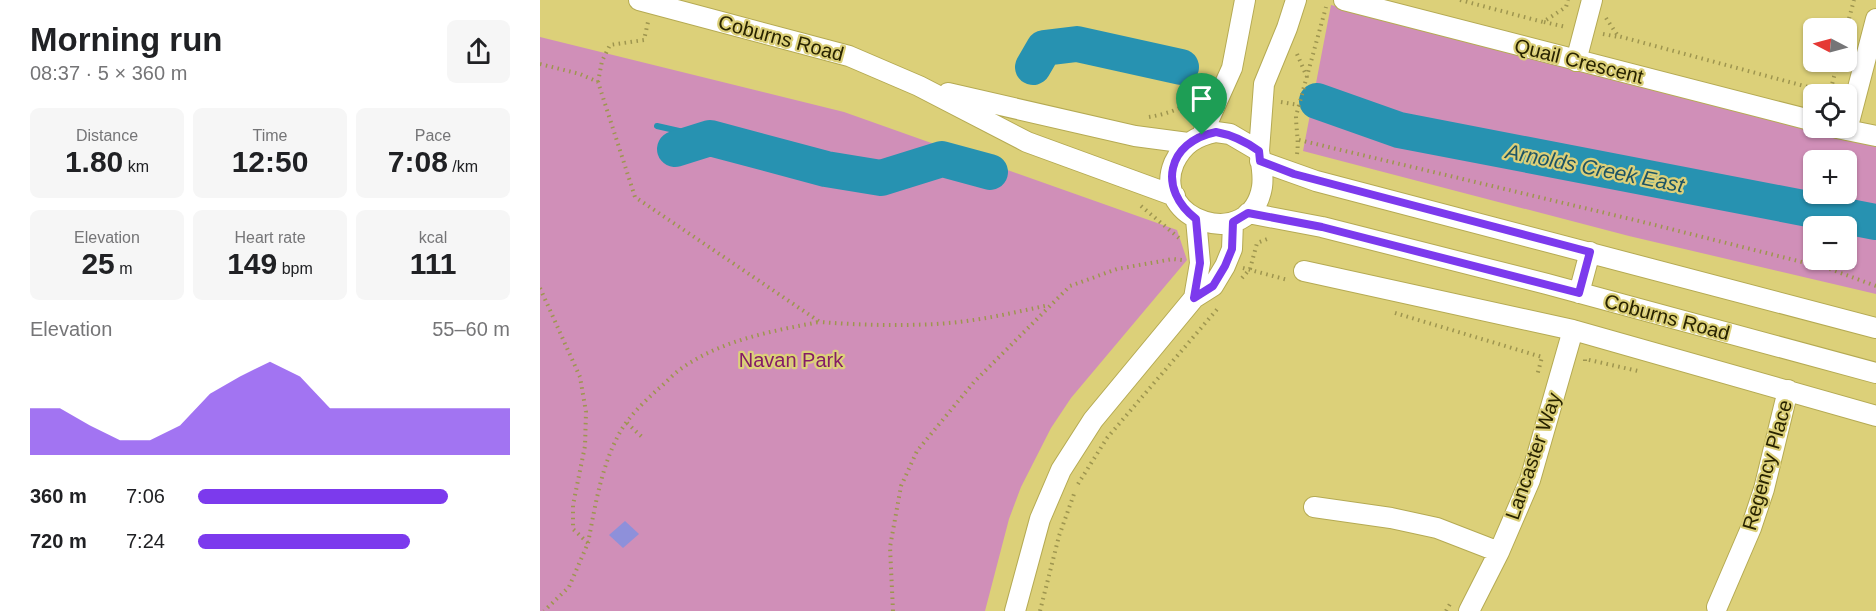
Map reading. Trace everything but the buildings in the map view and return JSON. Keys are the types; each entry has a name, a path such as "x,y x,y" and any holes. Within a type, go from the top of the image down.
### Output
{"street":[{"path":"1245,0 1232,68 1195,139 1179,154 1173,167 1171,182 1175,196 1183,209 1196,219 1214,224 1240,218 1257,202 1262,189 1264,175 1260,156 1264,84 1296,0"},
{"name":"Quail Crescent","path":"1344,0 1803,119"},
{"name":"Coburns Road","path":"646,2 849,56 919,86 1027,142 1175,196"},
{"path":"1576,61 1600,5"},
{"path":"1856,84 1876,19"},
{"name":"Coburns Road","path":"919,86 1135,136 1195,139"},
{"path":"1195,139 1216,132 1230,134 1260,156 1316,181 1876,327"},
{"path":"1857,132 1876,136"},
{"path":"1015,611 1040,519 1061,470 1093,420 1194,298 1213,286 1232,249 1240,218"},
{"name":"Coburns Road","path":"1240,218 1322,227 1876,373"},
{"path":"1194,298 1200,263 1196,219"},
{"path":"1579,293 1590,252"},
{"name":"Coburns Road","path":"1299,277 1573,330 1876,416"},
{"name":"Lancaster Way","path":"1469,611 1499,552 1530,480 1573,330"},
{"name":"Regency Place","path":"1717,607 1761,499 1788,390"},
{"path":"1314,507 1391,518 1437,528 1499,552"}],"path":[{"path":"1328,0 1296,116 1296,132 1299,141 1808,263 1876,286"},
{"path":"1460,0 1543,22 1566,7 1568,0"},
{"path":"1849,18 1854,0"},
{"path":"646,2 644,40 610,45 602,61 598,82 635,197 820,322"},
{"path":"1600,5 1618,36 1803,86"},
{"path":"540,64 580,74 598,82"},
{"path":"1160,115 1191,102 1203,89"},
{"path":"893,611 890,547 901,486 917,451 974,382 1070,286 1117,269 1173,259 1200,263"},
{"path":"1236,286 1250,269 1299,277"},
{"path":"540,288 580,377 586,412 585,446 573,505 573,529 588,543"},
{"path":"1040,611 1059,536 1077,486 1107,438 1222,304"},
{"path":"544,611 550,608 569,587 588,543 606,465 619,434 651,396 682,368 722,347 761,333 820,322 937,324 994,317 1050,305"},
{"path":"1384,310 1542,357 1537,379"},
{"path":"627,423 642,437"},
{"path":"1446,611 1451,602"}],"green space":[{"path":"1331,5 1803,126 1803,138 1849,138 1876,145 1876,294 1629,236 1303,151"},
{"name":"Navan Park","path":"540,37 844,112 1177,230 1187,260 1071,398 1051,428 1021,487 1009,519 985,611 540,611"}],"waterway":[{"name":"Arnolds Creek East","path":"1033,67 1044,48 1077,44 1181,67"},
{"name":"Arnolds Creek East","path":"1317,101 1399,130 1876,222"},
{"path":"657,126 710,138"},
{"name":"Arnolds Creek East","path":"675,149 710,138 826,169 881,178 942,159 990,172"}],"route":[{"path":"1216,132 1230,134 1244,140 1259,151 1260,161 1316,181 1590,252 1579,293 1322,227 1248,213 1233,222 1232,249 1213,286 1194,298 1200,263 1196,219 1183,209 1175,196 1171,182 1173,167 1179,154 1188,143 1202,135 1216,132"}]}
